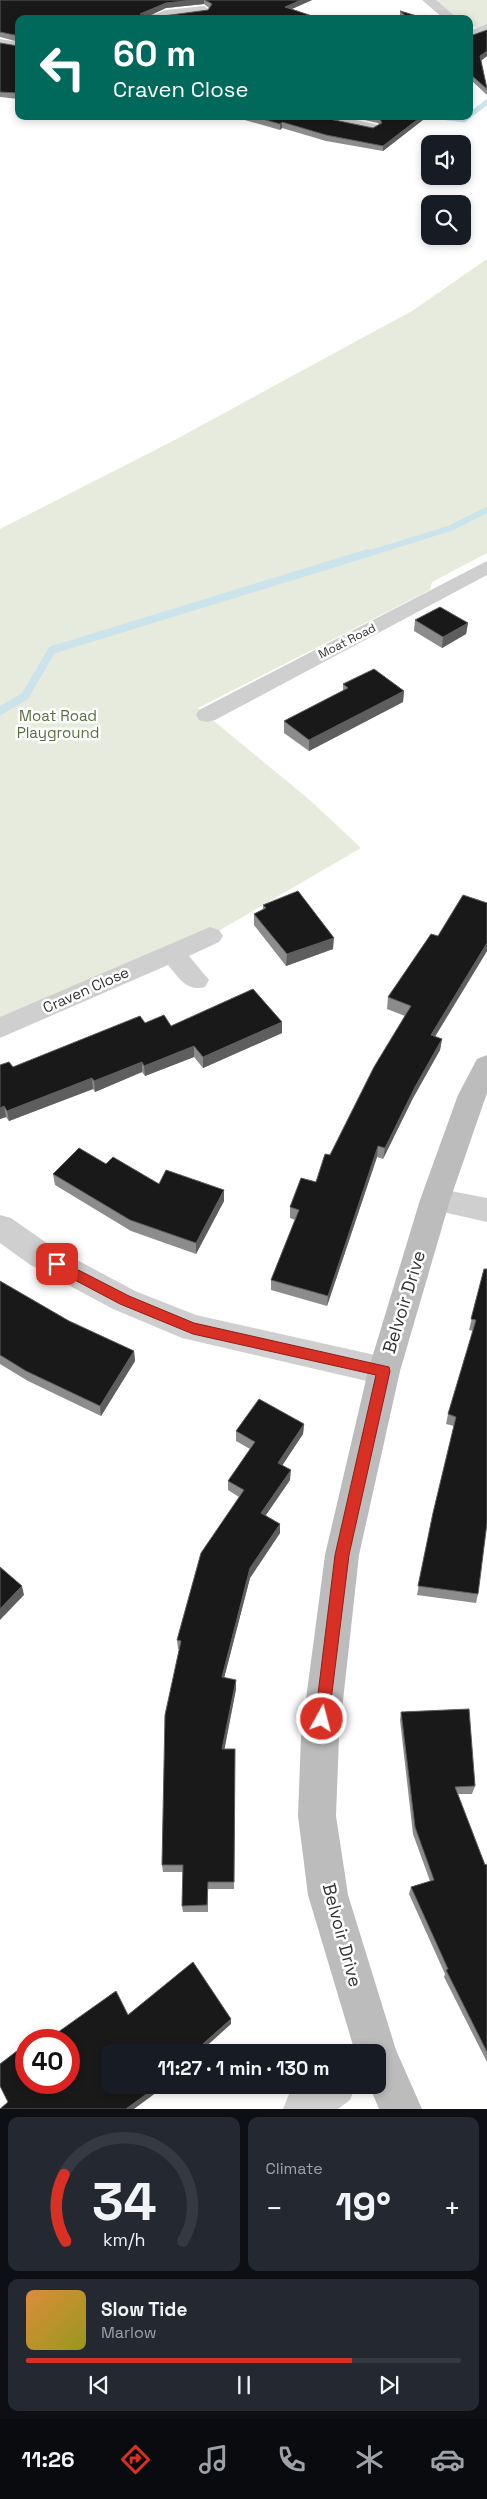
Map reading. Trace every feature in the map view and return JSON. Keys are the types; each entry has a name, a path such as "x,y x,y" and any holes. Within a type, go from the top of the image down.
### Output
{"street":[{"path":"428,0 447,15"},
{"path":"162,15 207,9"},
{"path":"0,43 15,45"},
{"path":"348,120 365,122"},
{"name":"Moat Road","path":"207,715 487,567"},
{"name":"Craven Close","path":"0,1028 210,936"},
{"path":"172,952 196,980"},
{"name":"Belvoir Drive","path":"374,2044 328,1895 317,1816 320,1738 342,1555 384,1371 435,1200 472,1095 487,1066"},
{"path":"435,1200 487,1210"},
{"path":"0,1228 40,1255 124,1300 193,1328 384,1371"},
{"path":"386,2075 401,2109"},
{"path":"304,2109 323,2094"}],"green space":[{"path":"428,0 487,0 487,28 473,27 473,15 448,15"},
{"name":"Moat Road Playground","path":"487,259 487,553 432,582 430,590 198,708 311,801 361,848 210,936 0,1035 0,529 171,442 412,311"}],"building":[{"path":"0,0 193,0 166,3 140,14 152,15 15,15 15,35 0,32"},
{"path":"205,0 301,0 285,7 309,15 170,15 208,10 212,4"},
{"path":"400,11 414,15 404,15"},
{"path":"487,30 487,51 480,56 487,89 473,77 473,35"},
{"path":"0,43 15,46 15,93 0,92"},
{"path":"266,120 334,120 373,128 382,123 380,120 417,120 383,146 326,135 282,122 280,124"},
{"path":"440,607 468,623 443,637 415,620"},
{"path":"374,669 404,691 309,740 284,721 348,688 343,684"},
{"path":"298,891 334,938 287,954 254,914 266,908 263,905"},
{"path":"463,895 487,903 487,943 431,1035 442,1039 415,1087 385,1148 378,1146 328,1296 271,1280 299,1210 290,1207 301,1178 316,1182 325,1154 330,1155 374,1067 411,1006 388,997 431,934 438,936"},
{"path":"253,989 282,1022 203,1057 194,1046 144,1066 142,1062 94,1081 92,1078 7,1111 4,1106 0,1108 0,1065 9,1062 13,1067 140,1016 145,1023 164,1015 171,1026"},
{"path":"79,1148 106,1164 113,1157 159,1184 166,1170 224,1190 196,1243 130,1220 53,1174"},
{"path":"484,1269 487,1269 487,1523 478,1594 418,1586 456,1417 448,1414 476,1320 471,1319"},
{"path":"0,1281 69,1321 134,1351 100,1406 26,1371 0,1355"},
{"path":"259,1399 304,1424 278,1463 291,1470 261,1513 280,1524 250,1568 222,1677 236,1680 222,1749 235,1749 234,1882 208,1882 207,1905 182,1906 183,1865 162,1865 165,1715 181,1641 177,1640 201,1553 244,1490 228,1481 255,1442 236,1431"},
{"path":"0,1567 22,1586 0,1609"},
{"path":"469,1709 475,1786 455,1787 485,1865 487,1864 487,2052 446,1970 448,1969 411,1887 434,1880 415,1827 401,1712"},
{"path":"193,1962 231,2019 203,2044 101,2044 101,2094 147,2094 126,2109 0,2109 8,2102 0,2086 0,2064 15,2052 15,2094 80,2094 80,2029 62,2029 116,1991 128,2015"}],"waterway":[{"path":"473,113 487,102"},
{"path":"364,555 451,528 487,510"},
{"path":"0,711 25,696 52,650 368,553"}],"route":[{"path":"57,1264 124,1300 193,1328 384,1371 342,1555 322,1719"}]}
